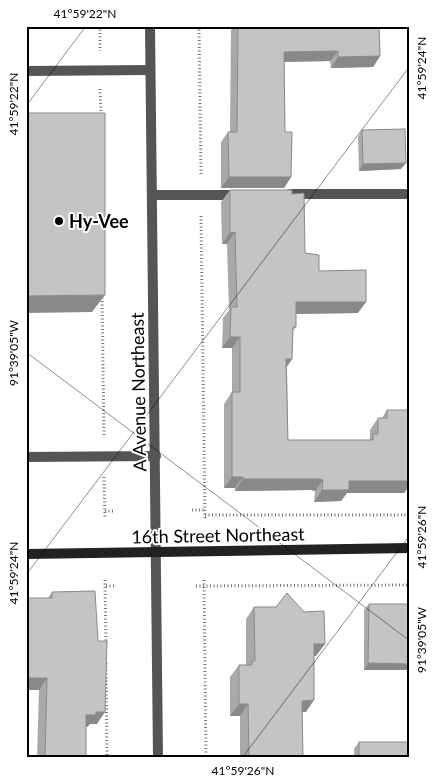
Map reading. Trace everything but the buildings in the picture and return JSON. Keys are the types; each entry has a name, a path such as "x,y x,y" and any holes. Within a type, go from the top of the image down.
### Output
{"street":[{"name":"A Avenue Northeast","path":"150,26 158,758"},
{"path":"26,71 150,70"},
{"path":"281,194 410,194"},
{"path":"152,195 251,195"},
{"path":"26,456 156,456"},
{"name":"16th Street Northeast","path":"26,554 410,548"}],"path":[{"path":"100,26 101,120"},
{"path":"199,26 205,516 410,515"},
{"path":"102,288 105,518"},
{"path":"192,510 204,510"},
{"path":"105,511 114,511"},
{"path":"105,580 106,653"},
{"path":"204,580 206,758"},
{"path":"196,586 410,585"},
{"path":"106,586 114,586"},
{"path":"106,662 107,758"}],"place":[{"name":"Hy-Vee","path":"59,221"}]}
